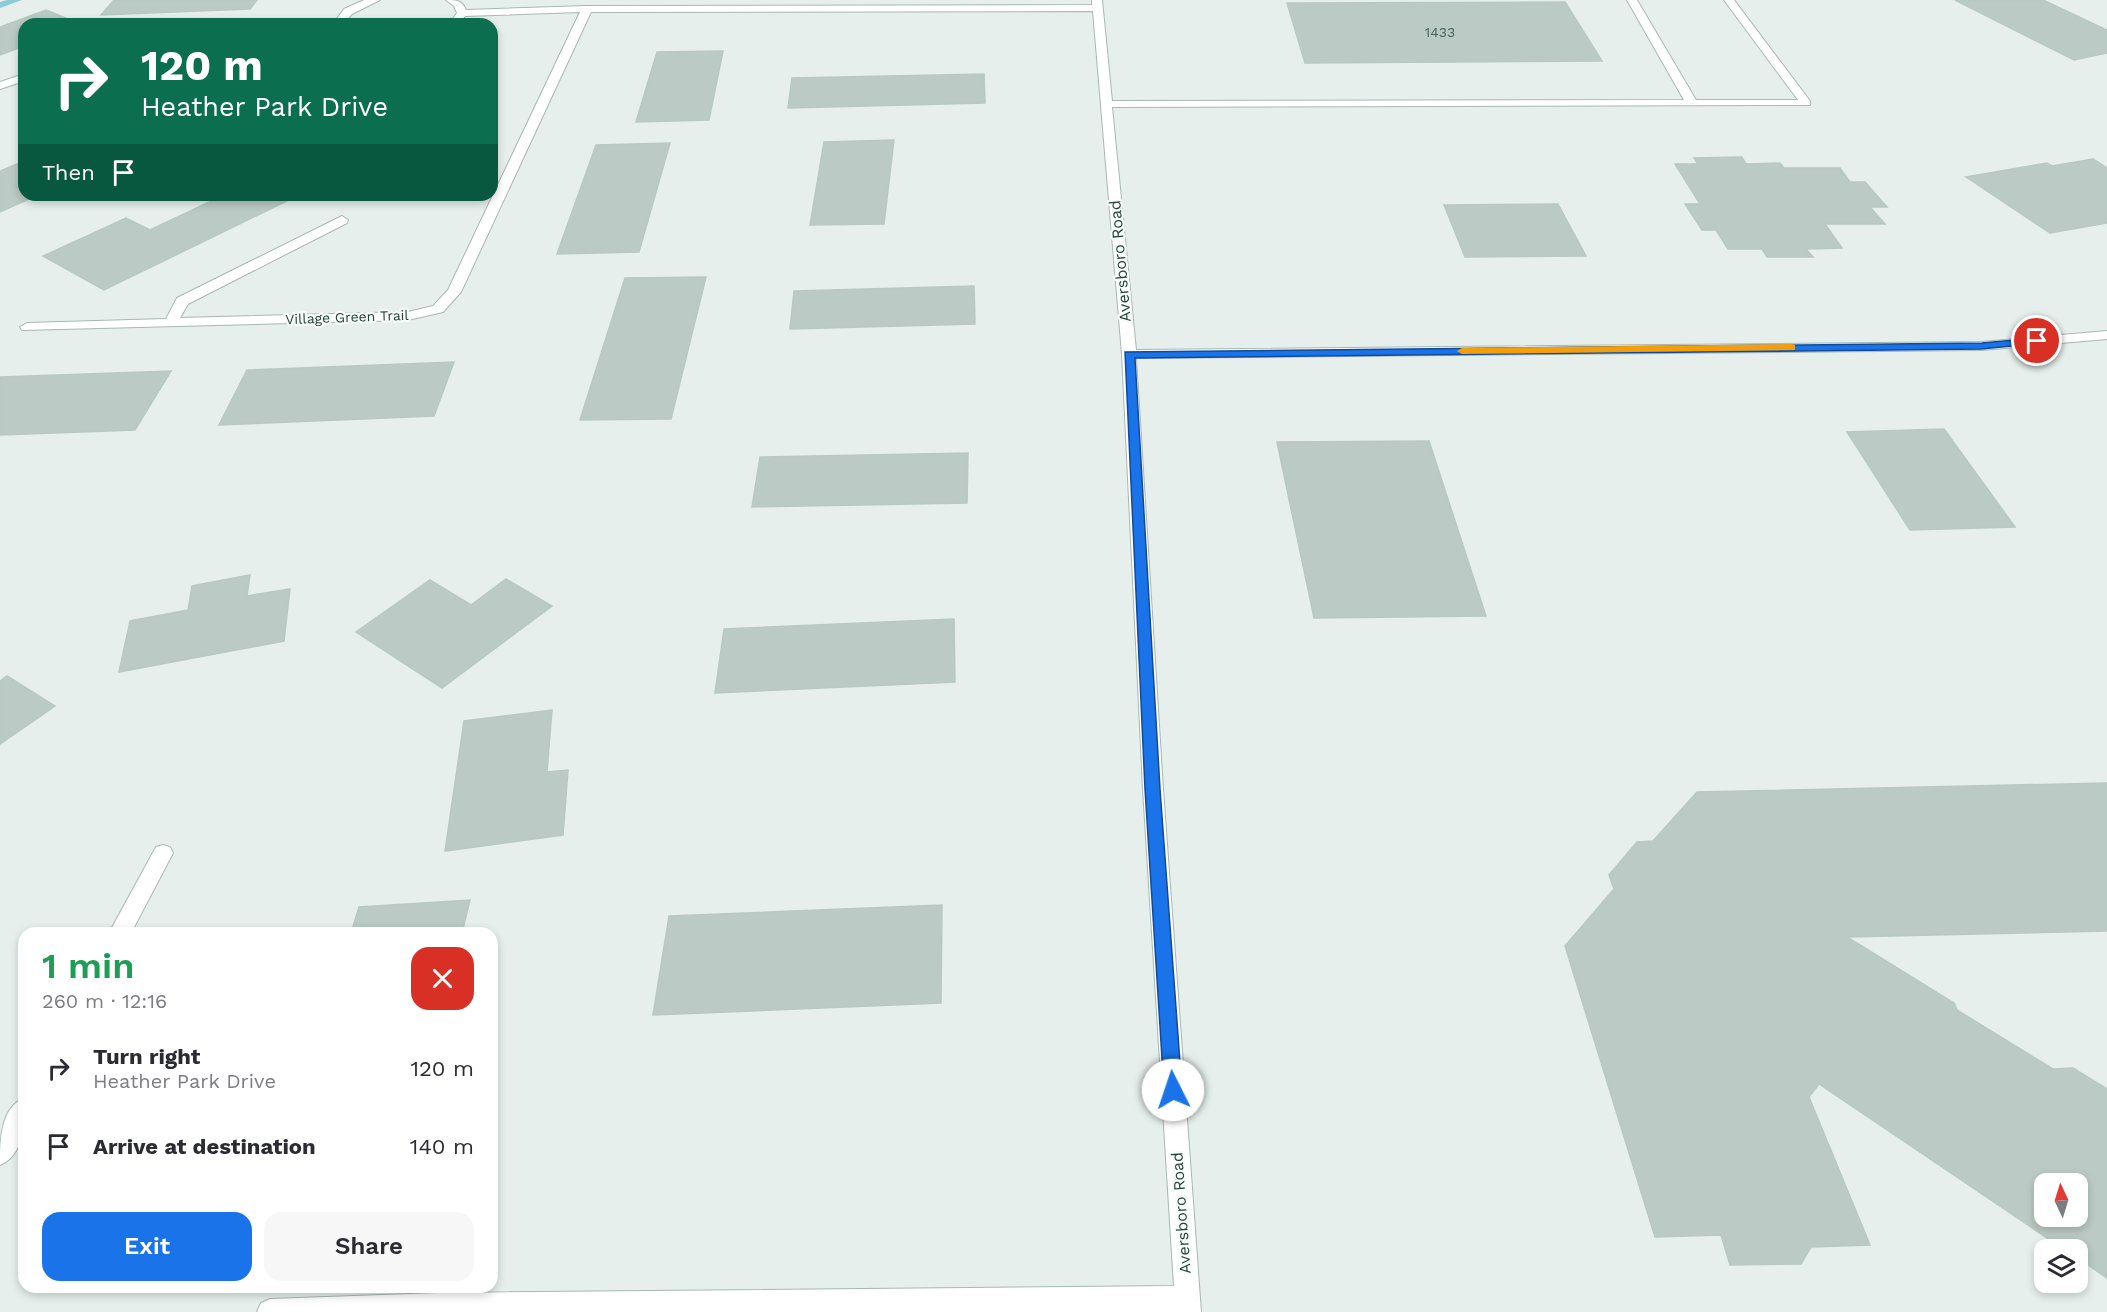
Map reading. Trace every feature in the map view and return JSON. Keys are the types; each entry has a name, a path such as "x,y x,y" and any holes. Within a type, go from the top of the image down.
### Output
{"street":[{"path":"340,18 349,11 375,0"},
{"path":"451,0 459,4 462,13"},
{"path":"1632,0 1692,103"},
{"path":"1106,104 1806,103 1729,0"},
{"path":"462,13 586,9 649,4 1097,4"},
{"name":"Aversboro Road","path":"1097,4 1129,354 1153,789 1187,1306"},
{"name":"Village Green Trail","path":"498,197 586,9"},
{"path":"458,18 462,13"},
{"path":"0,86 18,79"},
{"name":"Village Green Trail","path":"27,327 408,316 438,309 454,291 496,201"},
{"path":"171,323 182,301 342,220"},
{"path":"1129,354 1982,346 2107,335"},
{"path":"123,927 163,853"},
{"path":"0,1153 18,1120"},
{"path":"270,1312 438,1306 1187,1306"}],"building":[{"path":"114,0 257,0 250,9 101,15"},
{"path":"1955,0 2043,0 2107,30 2107,53 2074,60"},
{"path":"1565,2 1602,61 1305,63 1287,3"},
{"path":"46,10 65,18 24,18"},
{"path":"18,20 18,48 0,55 0,27"},
{"path":"723,51 709,120 636,122 657,52"},
{"path":"984,74 985,103 788,108 792,78"},
{"path":"894,140 884,224 810,225 824,142"},
{"path":"670,143 639,252 557,254 596,145"},
{"path":"1742,157 1746,164 1780,163 1784,168 1840,168 1850,182 1865,182 1887,207 1870,207 1885,224 1825,224 1842,248 1806,249 1813,257 1767,257 1762,249 1728,249 1716,230 1702,230 1685,204 1700,204 1675,164 1698,164 1694,158"},
{"path":"2093,159 2107,168 2107,223 2050,233 1966,177 2047,163 2052,166"},
{"path":"18,164 18,201 25,201 0,212 0,171"},
{"path":"212,201 287,201 104,290 43,256 126,218 150,230"},
{"path":"1558,204 1586,256 1465,257 1444,205"},
{"path":"706,277 671,419 580,420 625,278"},
{"path":"974,286 975,324 790,329 794,291"},
{"path":"454,362 434,416 219,425 247,370"},
{"path":"171,371 135,430 0,435 0,377"},
{"path":"1944,429 2015,527 1910,530 1847,432"},
{"path":"1429,441 1486,616 1314,618 1277,442"},
{"path":"968,453 967,503 752,507 760,457"},
{"path":"250,575 247,596 290,589 284,641 119,672 130,621 188,610 192,586"},
{"path":"506,579 552,606 442,688 356,632 430,580 471,605"},
{"path":"954,619 955,682 715,693 724,629"},
{"path":"7,676 55,706 0,744 0,681"},
{"path":"552,710 547,772 568,770 563,835 445,851 464,721"},
{"path":"2107,783 2107,931 1847,937 1954,1003 1957,1010 2053,1069 2073,1068 2107,1089 2107,1278 2088,1265 2088,1239 2049,1239 1819,1084 1809,1097 1870,1245 1811,1247 1801,1264 1730,1265 1721,1235 1655,1237 1565,946 1614,889 1609,875 1637,842 1653,841 1697,792"},
{"path":"470,900 463,927 353,927 359,907"},
{"path":"942,905 941,1003 653,1015 669,916"}],"waterway":[{"path":"0,5 17,0"}],"slow traffic":[{"path":"1462,351 1791,348"}],"route":[{"path":"1173,1090 1153,789 1129,354 1982,346 2037,341"}]}
